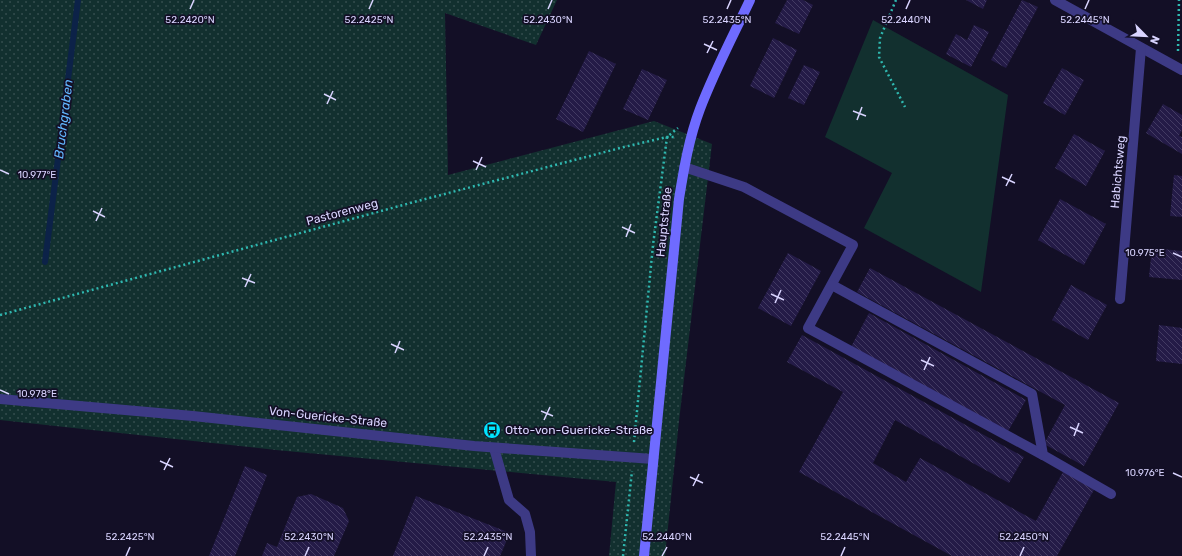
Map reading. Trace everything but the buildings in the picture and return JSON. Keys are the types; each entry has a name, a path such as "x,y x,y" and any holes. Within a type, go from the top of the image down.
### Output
{"main road":[{"name":"Hauptstraße","path":"644,556 679,198 684,167 700,110 750,0"}],"street":[{"path":"1055,0 1180,69"},
{"name":"Habichtsweg","path":"1120,299 1141,48"},
{"path":"684,167 744,187 853,245 808,328 1043,455 1111,494"},
{"path":"832,285 1032,394 1043,455"},
{"name":"Von-Guericke-Straße","path":"0,399 193,416 494,448 633,459 653,459"},
{"path":"494,448 509,500 525,514 530,532 530,556"}],"path":[{"path":"896,0 880,38 880,57 905,106"},
{"path":"1179,0 1180,69"},
{"path":"623,556 653,245 667,137 700,110"},
{"name":"Pastorenweg","path":"0,315 421,200 667,137 692,136"}],"green space":[{"path":"0,0 557,0 536,45 445,13 448,175 654,121 712,144 679,421 665,556 609,556 616,482 276,450 0,420"},
{"path":"873,20 1008,95 981,292 864,228 892,173 825,137"}],"waterway":[{"name":"Bruchgraben","path":"45,262 78,0"}],"place":[{"name":"Otto-von-Guericke-Straße","path":"492,430"}]}
